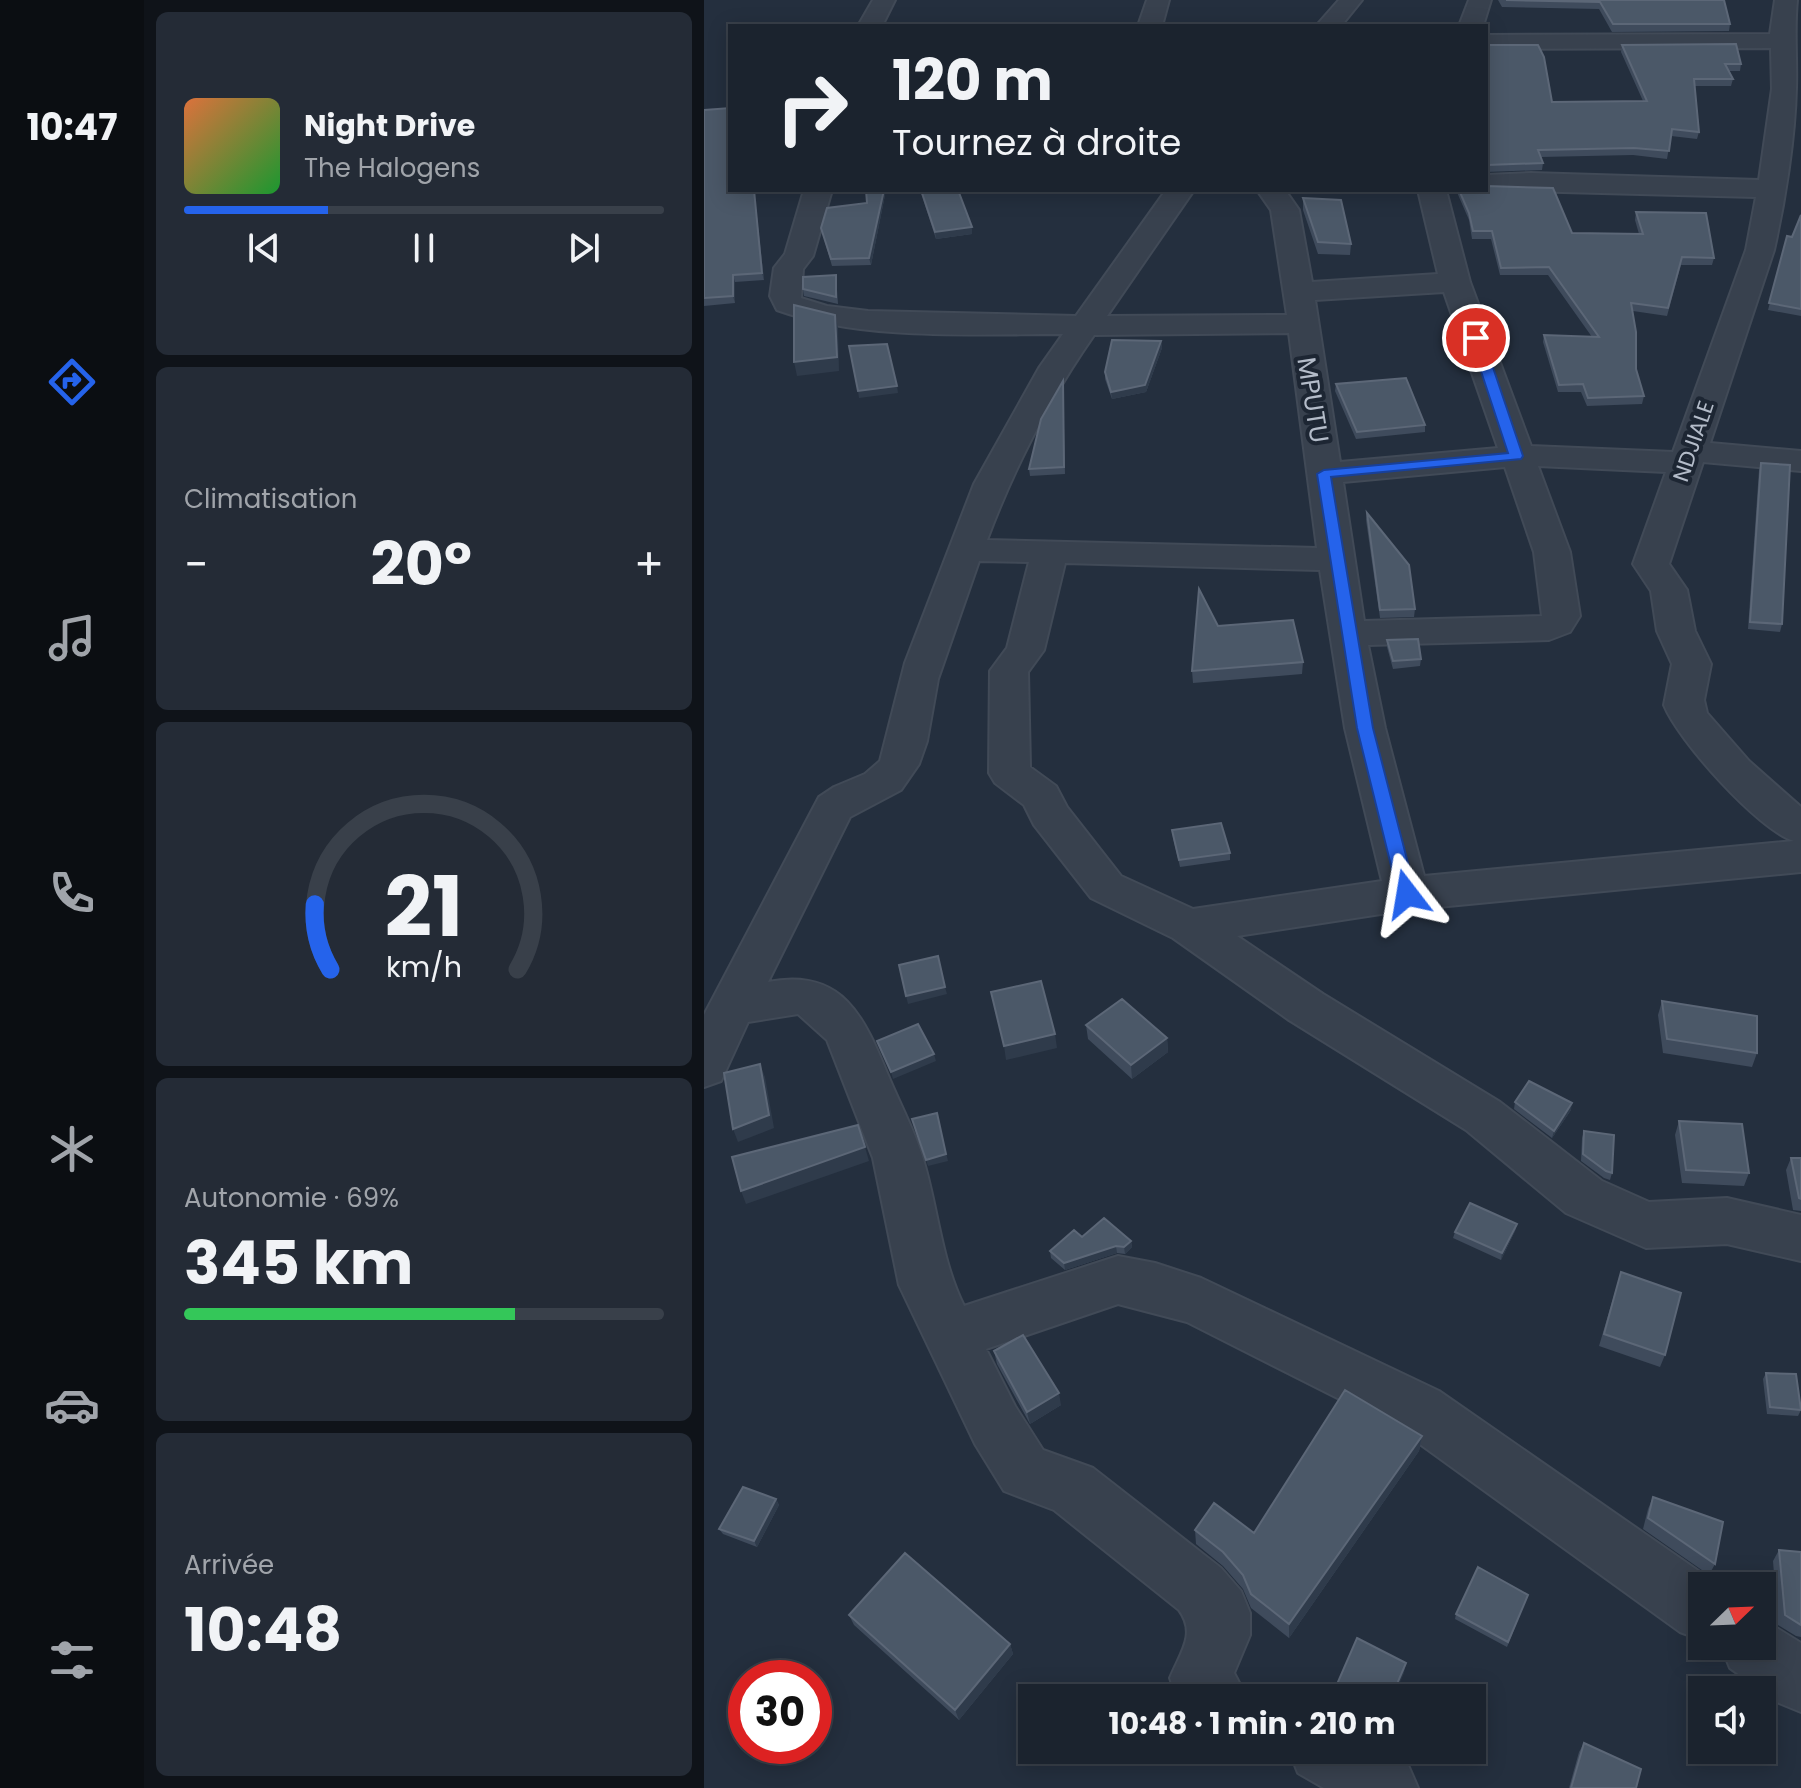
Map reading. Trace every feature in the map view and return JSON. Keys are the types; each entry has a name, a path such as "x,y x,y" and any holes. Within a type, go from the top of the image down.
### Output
{"street":[{"path":"871,24 884,0"},
{"path":"1151,24 1158,0"},
{"path":"1330,24 1351,0"},
{"path":"1472,24 1480,0"},
{"name":"NDJIALE","path":"1786,0 1782,41 1784,89 1760,250 1651,564 1652,570 1670,591 1672,619 1690,659 1692,671 1683,706 1695,726 1722,757 1786,819 1801,828"},
{"path":"1488,42 1782,41"},
{"path":"1488,183 1531,181 1770,189"},
{"path":"817,192 799,256 789,268 785,296 788,304 827,315 885,321 1084,327 1300,308 1455,282"},
{"path":"704,1067 834,808 845,796 892,775 901,757 918,679 991,484 1055,368 1179,192"},
{"name":"MPUTU","path":"1272,192 1285,210 1347,634 1365,728 1407,894"},
{"path":"1347,634 1554,627 1561,616 1552,552 1455,282 1432,192"},
{"path":"1324,474 1516,456 1801,461"},
{"path":"965,550 1337,559"},
{"path":"1050,551 1025,650 1009,671 1010,773 1041,796 1049,814 1106,887 1189,926 1306,1007 1483,1116 1584,1197 1646,1225 1727,1221 1801,1238"},
{"path":"1189,926 1407,894 1801,856"},
{"path":"733,1007 793,995 810,998 846,1030 898,1158 926,1285 995,1425 1024,1471 1072,1488 1200,1589 1219,1613 1219,1635 1201,1678 1203,1684"},
{"path":"949,1336 1118,1280 1155,1287 1201,1302 1419,1410 1688,1600"},
{"path":"1772,1660 1801,1681"},
{"path":"1345,1764 1385,1788"}],"building":[{"path":"1506,0 1724,0 1730,24 1613,24 1600,2"},
{"path":"1736,44 1741,64 1725,64 1733,79 1694,79 1699,132 1672,129 1669,151 1634,148 1538,150 1543,163 1488,165 1488,45 1538,45 1544,57 1552,102 1647,101 1622,45"},
{"path":"728,108 728,192 754,192 762,273 733,275 733,296 704,298 704,110"},
{"path":"1488,186 1553,188 1572,233 1643,234 1636,212 1706,213 1714,258 1682,257 1668,308 1631,303 1636,332 1636,369 1644,396 1588,398 1583,384 1559,385 1544,335 1599,337 1549,267 1501,268 1492,231 1473,231 1460,192 1488,192"},
{"path":"866,192 884,192 869,258 831,259 821,228 827,208 867,203"},
{"path":"922,192 959,192 972,227 935,232"},
{"path":"1303,198 1341,200 1351,244 1318,242"},
{"path":"1801,215 1801,309 1769,303 1787,236 1792,237"},
{"path":"836,275 836,297 803,289 803,277"},
{"path":"794,305 835,315 837,357 794,362"},
{"path":"1112,340 1161,341 1145,385 1111,392 1105,372"},
{"path":"887,344 897,386 858,391 849,346"},
{"path":"1406,378 1425,425 1357,432 1336,384"},
{"path":"1063,381 1064,467 1029,469 1041,419"},
{"path":"1761,463 1790,465 1782,624 1750,622"},
{"path":"1367,513 1409,565 1415,609 1380,610"},
{"path":"1199,589 1218,626 1293,620 1303,662 1192,671"},
{"path":"1418,639 1421,659 1393,661 1387,640"},
{"path":"1221,823 1230,853 1179,860 1172,830"},
{"path":"938,956 945,987 906,996 899,965"},
{"path":"1041,981 1055,1034 1004,1046 991,992"},
{"path":"1122,999 1167,1038 1131,1065 1086,1025"},
{"path":"1662,1001 1757,1016 1757,1053 1667,1039"},
{"path":"918,1024 934,1054 891,1072 877,1041"},
{"path":"760,1064 769,1115 733,1129 724,1073"},
{"path":"1529,1081 1572,1103 1554,1131 1515,1102"},
{"path":"937,1113 946,1154 926,1160 912,1119"},
{"path":"1679,1121 1742,1124 1749,1173 1686,1170"},
{"path":"858,1125 865,1147 741,1191 732,1157"},
{"path":"1584,1131 1614,1135 1612,1173 1583,1154"},
{"path":"1791,1158 1801,1158 1801,1199 1799,1198"},
{"path":"1470,1203 1517,1224 1502,1253 1455,1232"},
{"path":"1104,1218 1131,1241 1124,1247 1116,1246 1064,1263 1050,1251 1074,1230 1082,1237"},
{"path":"1621,1272 1681,1293 1665,1355 1604,1334"},
{"path":"1023,1335 1059,1393 1027,1412 994,1351"},
{"path":"1766,1373 1796,1374 1801,1410 1770,1407"},
{"path":"1345,1390 1422,1436 1289,1624 1251,1594 1243,1575 1223,1552 1195,1530 1214,1503 1254,1533"},
{"path":"743,1487 776,1499 754,1541 719,1529"},
{"path":"1653,1497 1723,1522 1715,1564 1648,1518"},
{"path":"1779,1550 1801,1552 1801,1625 1785,1615"},
{"path":"905,1553 1010,1644 955,1710 849,1615"},
{"path":"1478,1567 1528,1595 1508,1642 1456,1614"},
{"path":"1357,1638 1406,1663 1397,1684 1337,1684"},
{"path":"1584,1743 1641,1769 1636,1788 1571,1788"}],"route":[{"path":"1407,894 1365,728 1347,634 1324,474 1516,456 1476,338"}]}
